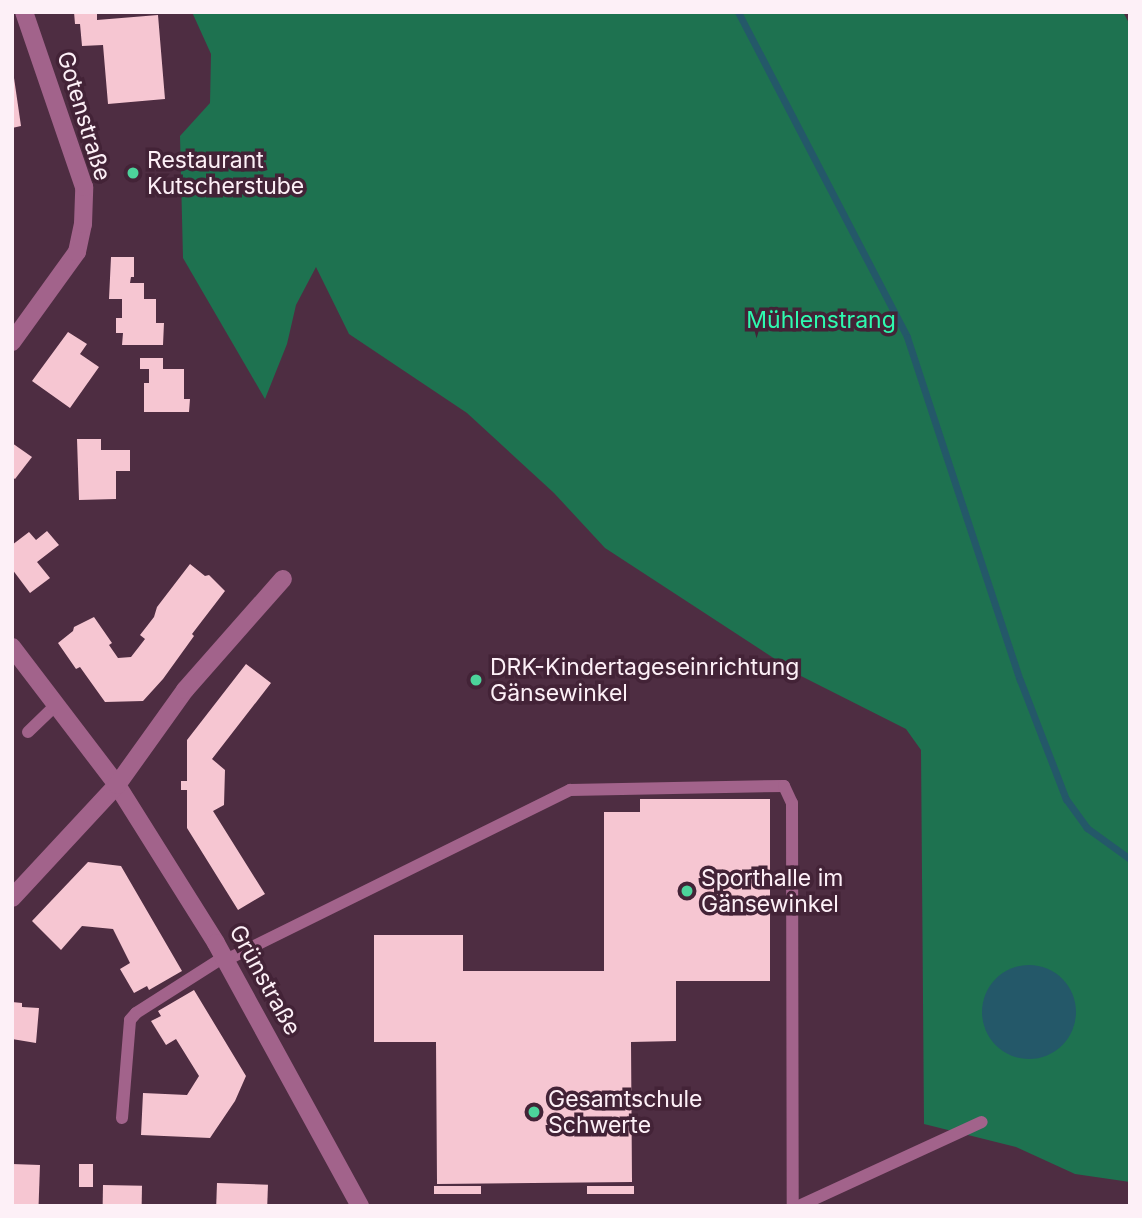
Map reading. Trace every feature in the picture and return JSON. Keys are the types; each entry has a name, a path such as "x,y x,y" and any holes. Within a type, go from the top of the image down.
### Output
{"street":[{"name":"Gotenstraße","path":"12,342 77,252 83,223 84,187 24,12"},
{"path":"12,898 117,785 185,690 284,579"},
{"name":"Grünstraße","path":"12,647 117,785 225,959 360,1206"}],"lane":[{"path":"28,732 56,705"},
{"path":"122,1118 130,1020 136,1013 225,959 570,790 784,786 792,803 793,1206"},
{"path":"799,1206 982,1122"}],"green space":[{"name":"Mühlenstrang","path":"192,12 1123,12 1130,25 1130,1182 1075,1174 1016,1147 924,1124 921,750 906,729 801,676 605,548 554,493 467,413 349,334 316,267 296,305 287,344 265,399 183,258 180,136 210,103 211,54"}],"water":[{"path":"1029,965 1047,969 1062,979 1072,994 1076,1012 1072,1030 1062,1045 1047,1055 1029,1059 1011,1055 996,1045 986,1030 982,1012 986,994 996,979 1011,969"}],"building":[{"path":"74,12 97,12 97,20 158,15 165,99 108,104 103,45 82,46 80,24 75,24"},
{"path":"14,78 21,126 12,128 12,79"},
{"path":"111,257 134,257 134,277 131,277 130,283 144,283 144,299 156,299 156,323 164,323 163,345 122,345 123,333 116,333 116,318 122,318 122,299 109,299"},
{"path":"68,332 87,344 80,354 99,367 70,408 32,381"},
{"path":"140,358 163,358 163,369 184,369 184,399 190,399 189,412 144,412 144,383 149,383 149,369 140,369"},
{"path":"77,439 101,439 101,450 130,450 130,471 116,471 116,499 79,500"},
{"path":"12,443 32,457 15,479 12,477"},
{"path":"47,531 59,545 37,562 50,578 30,593 12,569 12,545 29,532 36,540"},
{"path":"190,564 205,576 209,575 225,591 192,634 194,636 163,679 143,701 105,702 80,667 76,669 58,643 73,631 74,627 94,617 112,643 109,645 118,658 131,657 145,639 140,635 154,617 157,607"},
{"path":"246,664 271,683 212,759 225,770 224,805 213,811 265,894 238,910 187,828 187,790 181,790 181,781 187,781 187,740"},
{"name":"Gesamtschule Schwerte","path":"640,799 770,799 770,981 676,981 676,1041 631,1042 632,1182 437,1184 436,1042 374,1042 374,935 463,935 463,971 604,971 604,812 640,812"},
{"path":"88,862 121,866 182,971 149,990 147,986 134,993 120,969 130,963 113,929 82,926 61,950 32,921"},
{"path":"194,990 246,1076 235,1101 210,1138 141,1135 143,1093 187,1095 199,1076 176,1039 166,1045 151,1021 161,1016 158,1011"},
{"path":"12,1002 22,1003 22,1007 39,1008 36,1043 12,1039"},
{"path":"12,1164 40,1165 39,1206 12,1206"},
{"path":"79,1164 93,1164 93,1187 79,1187"},
{"path":"217,1183 268,1185 267,1206 216,1206"},
{"path":"103,1185 142,1186 142,1206 103,1206"},
{"path":"434,1186 481,1186 481,1194 434,1194"},
{"path":"587,1186 634,1186 634,1194 587,1194"}],"waterway":[{"name":"Mühlenstrang","path":"738,12 907,337 1020,680 1066,799 1087,828 1130,859"}],"place":[{"name":"Restaurant Kutscherstube","path":"133,173"},
{"name":"DRK-Kindertageseinrichtung Gänsewinkel","path":"476,680"},
{"name":"Sporthalle im Gänsewinkel","path":"687,891"},
{"name":"Gesamtschule Schwerte","path":"534,1112"}]}
